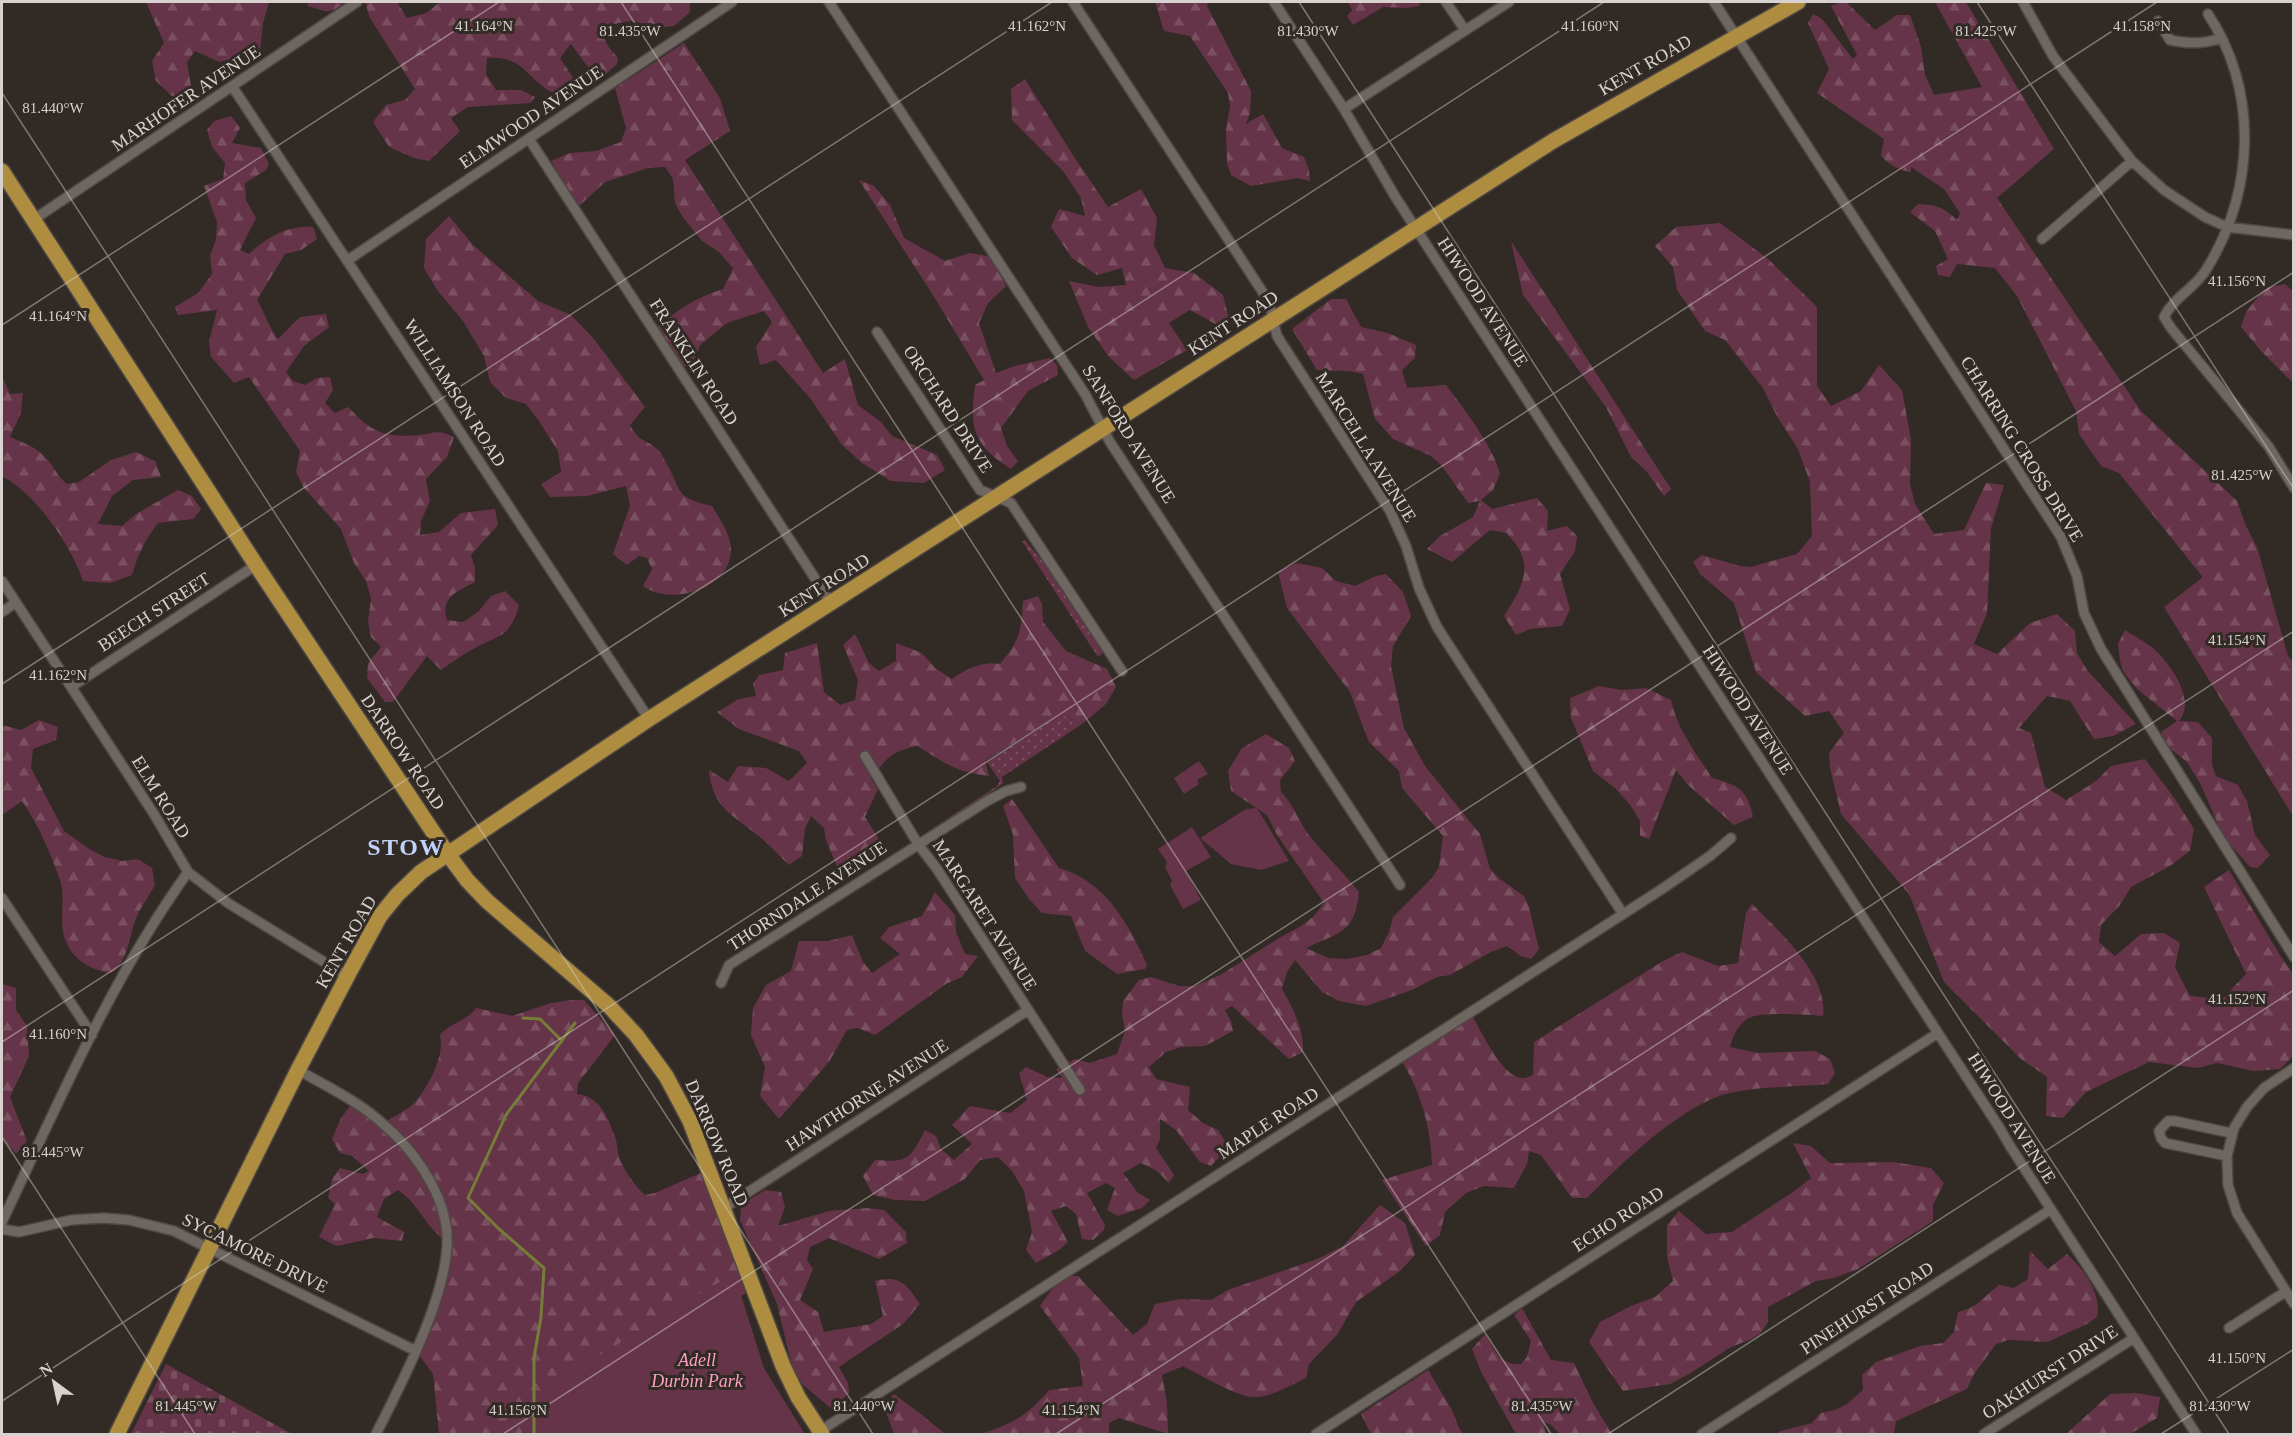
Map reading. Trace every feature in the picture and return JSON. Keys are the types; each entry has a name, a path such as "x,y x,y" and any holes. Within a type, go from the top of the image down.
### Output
{"main road":[{"name":"KENT ROAD","path":"117,1434 208,1248 347,976 380,916 397,895 421,872 649,719 1566,133 1798,2"},
{"name":"DARROW ROAD","path":"2,171 256,565 466,880 487,901 609,1006 636,1035 666,1076 690,1121 782,1363 798,1397 821,1433"}],"street":[{"name":"MARHOFER AVENUE","path":"33,220 357,2"},
{"name":"ELMWOOD AVENUE","path":"348,260 732,2"},
{"name":"SANFORD AVENUE","path":"829,2 1072,374 1110,442 1400,885"},
{"name":"MARCELLA AVENUE","path":"1073,2 1262,291 1270,306 1277,336 1390,511 1406,546 1419,588 1437,627 1623,914"},
{"name":"HIWOOD AVENUE","path":"1274,2 1344,109 1416,229 2196,1434"},
{"path":"1446,2 1465,30"},
{"path":"1344,109 1509,2"},
{"name":"CHARRING CROSS DRIVE","path":"1714,2 2061,537 2077,576 2084,613 2101,649 2294,957"},
{"path":"2023,2 2053,56 2132,161 2164,190 2205,217 2227,227 2294,235"},
{"path":"2208,14 2229,51 2243,102 2245,132 2243,170 2238,199 2205,273 2169,306 2164,317 2269,447 2294,488"},
{"path":"2158,21 2170,40 2203,44 2222,38"},
{"name":"WILLIAMSON ROAD","path":"232,86 649,719"},
{"name":"FRANKLIN ROAD","path":"529,139 831,603"},
{"path":"2042,239 2132,161"},
{"name":"ORCHARD DRIVE","path":"877,332 980,490 1011,503 1122,671"},
{"name":"BEECH STREET","path":"71,687 256,565"},
{"name":"ELM ROAD","path":"2,581 160,824 188,872 228,903 347,976"},
{"path":"2,612 15,603"},
{"name":"MARGARET AVENUE","path":"865,756 918,844 937,869 1080,1090"},
{"name":"THORNDALE AVENUE","path":"721,983 729,965 918,844 1004,792 1021,787"},
{"name":"MAPLE ROAD","path":"821,1433 1623,914 1710,856 1731,838"},
{"path":"2,1222 92,1035 147,933 188,872"},
{"path":"2,898 92,1035"},
{"name":"HAWTHORNE AVENUE","path":"724,1208 1028,1010"},
{"name":"ECHO ROAD","path":"1316,1434 1938,1033"},
{"path":"2294,1068 2254,1098 2231,1133 2227,1156 2228,1185 2234,1206 2294,1304"},
{"path":"298,1070 383,1123 416,1161 435,1191 446,1225 445,1259 433,1308 416,1351 376,1434"},
{"path":"2227,1156 2165,1143 2160,1138 2159,1131 2168,1122 2175,1121 2231,1133"},
{"name":"PINEHURST ROAD","path":"1702,1434 2050,1210"},
{"name":"SYCAMORE DRIVE","path":"2,1229 19,1232 71,1220 120,1219 147,1223 174,1231 416,1351"},
{"path":"2229,1328 2285,1292"},
{"name":"OAKHURST DRIVE","path":"1984,1434 2134,1338"}],"green space":[{"path":"146,2 269,2 263,23 260,50 250,55 219,62 195,51 187,62 193,97 178,102 156,81 152,61 164,43"},
{"path":"309,2 345,2 334,10 326,11 307,6"},
{"path":"365,2 397,2 407,18 426,13 440,2 690,2 690,12 674,26 664,27 630,21 599,27 608,46 618,58 617,64 598,81 571,44 560,58 579,87 572,97 553,93 524,69 509,60 487,58 486,74 496,90 521,90 535,97 530,103 468,107 451,118 460,131 429,161 414,158 389,147 373,122 386,105 405,100 415,89 370,18"},
{"path":"1155,2 1208,2 1207,6 1251,91 1250,113 1246,124 1263,114 1282,148 1304,157 1310,181 1298,178 1251,186 1231,175 1227,163 1226,131 1230,106 1228,93 1190,36 1164,31"},
{"path":"1348,2 1420,2 1419,6 1406,8 1383,7 1353,25 1347,16 1352,10"},
{"path":"1846,2 1875,30 1897,15 1910,15 1921,47 1925,75 1934,95 1982,87 1935,2 1966,2 2054,149 1997,198 2141,411 2237,501 2257,547 2288,656 2293,661 2293,816 2164,607 2202,576 2119,473 2101,466 2079,434 2076,411 2017,296 1995,268 1957,264 1950,277 1938,275 1936,266 1948,259 1935,231 1910,212 1918,204 1930,205 1944,209 1957,220 1960,213 1944,189 1911,167 1911,172 1888,162 1881,156 1884,139 1817,93 1829,69 1808,23 1813,14 1822,19 1853,59 1857,55 1831,6"},
{"path":"684,43 720,98 730,131 685,160 823,373 845,359 858,405 881,422 892,436 937,455 945,470 924,483 891,481 862,463 842,445 810,398 776,360 760,365 756,347 772,322 764,311 727,323 700,345 696,357 684,368 657,327 688,305 723,289 733,268 719,252 702,241 682,216 675,203 673,179 665,167 648,168 605,182 578,207 551,161 570,153 596,151 621,142 626,128 615,88"},
{"path":"1025,79 1108,207 1141,189 1157,218 1154,245 1165,268 1194,273 1223,295 1229,319 1219,326 1190,310 1169,323 1187,350 1134,380 1109,357 1088,327 1069,281 1099,287 1126,285 1122,268 1097,275 1072,258 1051,227 1059,209 1085,216 1081,198 1063,171 1012,120 1011,89"},
{"path":"231,116 240,128 232,143 261,148 269,164 266,170 245,183 246,200 256,218 240,250 249,254 278,233 295,228 313,227 317,239 301,250 285,254 257,300 278,339 300,317 326,314 329,327 304,346 286,372 293,381 305,385 317,378 330,377 333,390 325,403 335,413 348,407 364,422 379,431 407,436 440,432 454,437 447,457 426,479 430,501 421,521 420,535 439,532 461,513 495,509 498,525 471,555 475,568 475,582 462,588 448,600 445,612 447,620 463,622 478,612 491,596 505,591 519,605 512,624 502,634 469,651 441,670 427,656 393,702 385,702 367,678 368,663 381,647 371,637 368,621 371,599 366,581 354,563 341,529 304,488 296,472 300,451 249,377 234,383 211,357 209,342 217,310 178,315 175,307 198,293 212,274 210,255 216,240 217,222 204,186 223,179 225,163 212,147 207,130 214,121"},
{"path":"859,180 874,186 890,205 904,238 945,261 970,253 988,256 999,271 1006,286 988,303 979,323 996,373 1050,358 1057,365 1058,375 1028,391 1001,428 1007,446 1018,461 1011,469 988,452 976,434 973,413 975,385 984,380"},
{"path":"449,216 473,245 538,301 571,315 594,339 645,407 630,425 640,438 660,451 677,486 685,496 712,506 729,537 731,548 729,562 722,574 711,583 684,594 669,595 655,592 643,586 652,569 647,558 639,556 627,565 613,554 630,506 626,486 587,496 550,497 541,484 561,472 558,451 526,404 506,398 490,382 484,356 463,321 437,290 424,268 426,239"},
{"path":"1720,223 1768,259 1817,307 1817,386 1831,406 1861,391 1879,365 1902,390 1911,440 1910,484 1915,504 1934,534 1964,530 1986,483 2004,485 1991,528 1987,613 1974,644 1997,654 2030,623 2057,614 2075,631 2077,653 2087,670 2136,724 2113,736 2094,739 2070,701 2047,696 2019,728 2031,733 2045,787 2066,800 2096,781 2111,766 2145,759 2194,829 2190,851 2170,866 2131,887 2120,905 2101,925 2099,942 2115,956 2141,934 2164,933 2180,943 2175,967 2190,996 2222,999 2246,974 2204,887 2229,870 2293,974 2293,1056 2280,1069 2254,1071 2217,1063 2198,1068 2149,1062 2086,1092 2063,1118 2046,1116 2047,1077 2021,1059 1944,982 1909,894 1841,814 1830,768 1829,753 1844,733 1829,711 1805,716 1756,672 1734,603 1700,574 1693,562 1702,555 1751,567 1797,554 1812,536 1810,482 1798,449 1778,418 1763,388 1725,340 1705,331 1677,290 1673,267 1655,246 1676,227"},
{"path":"1511,241 1671,489 1664,496 1647,472 1631,457 1606,407 1523,295"},
{"path":"2285,284 2293,291 2293,383 2241,327 2246,312 2265,288"},
{"path":"1331,299 1346,299 1361,327 1388,333 1416,345 1415,358 1402,370 1407,388 1446,385 1485,440 1500,474 1493,490 1481,500 1492,509 1537,498 1548,511 1547,531 1567,526 1577,536 1575,551 1560,574 1570,609 1562,626 1530,629 1516,635 1504,616 1521,586 1524,570 1520,550 1507,533 1490,530 1452,562 1427,549 1440,536 1473,517 1480,501 1468,503 1442,466 1431,456 1393,439 1375,419 1363,374 1317,370 1292,329"},
{"path":"2,376 10,394 23,393 21,413 10,437 41,453 67,484 79,482 111,460 136,452 155,461 161,477 133,480 112,496 98,524 122,526 136,514 178,490 192,496 201,509 193,519 158,523 142,548 132,575 110,583 83,581 70,552 51,522 27,495 2,476"},
{"path":"1025,540 1043,562 1103,653 1098,657 1022,541"},
{"path":"1296,563 1322,568 1336,581 1355,586 1386,574 1403,592 1411,616 1393,646 1391,666 1404,728 1425,766 1480,834 1490,869 1524,896 1529,907 1539,949 1531,959 1521,956 1507,946 1491,952 1450,975 1437,977 1412,990 1366,1006 1339,1001 1322,992 1295,960 1287,972 1282,989 1300,1027 1303,1052 1289,1059 1232,1006 1225,1010 1233,1031 1205,1046 1181,1047 1166,1052 1149,1067 1156,1079 1190,1087 1188,1110 1203,1123 1218,1130 1227,1144 1221,1155 1211,1166 1200,1162 1176,1130 1160,1119 1160,1139 1156,1148 1174,1175 1169,1183 1157,1171 1141,1163 1123,1173 1138,1193 1150,1200 1142,1208 1118,1216 1107,1210 1115,1188 1106,1183 1087,1193 1105,1225 1104,1230 1093,1240 1082,1239 1076,1214 1066,1206 1051,1211 1068,1242 1036,1263 1026,1250 1032,1232 1024,1191 1012,1171 998,1157 980,1160 965,1179 925,1201 895,1200 873,1195 863,1176 875,1160 895,1161 907,1157 925,1130 936,1136 941,1149 954,1160 972,1144 952,1125 970,1106 1010,1113 1027,1100 1019,1073 1026,1067 1047,1077 1062,1078 1056,1069 1075,1059 1090,1063 1117,1054 1125,1031 1122,1015 1123,1001 1139,980 1151,977 1179,986 1195,986 1222,974 1314,916 1324,903 1277,835 1267,815 1231,791 1228,771 1242,748 1266,734 1289,748 1295,761 1280,780 1281,792 1309,835 1359,892 1354,916 1349,924 1336,934 1306,948 1328,958 1347,959 1367,955 1381,948 1393,917 1431,879 1439,867 1443,836 1402,788 1399,771 1369,742 1350,692 1287,608 1278,572"},
{"path":"1038,596 1042,604 1043,622 1066,651 1107,669 1116,687 1106,704 1082,724 1060,714 985,761 989,776 959,769 917,746 895,754 885,761 871,779 878,789 865,817 880,841 866,860 838,869 826,840 824,828 811,816 805,828 802,856 789,865 765,841 720,803 711,783 709,770 728,782 738,766 766,768 789,781 807,763 799,751 739,729 717,712 739,699 756,696 753,684 759,675 783,670 785,653 817,643 824,692 840,705 855,700 858,680 843,645 855,634 869,663 879,671 896,661 896,643 922,653 935,668 952,679 975,667 993,663 1000,664 1016,642 1023,601"},
{"path":"2125,630 2153,648 2175,674 2185,704 2184,713 2179,721 2198,722 2212,738 2212,765 2216,776 2238,785 2247,801 2255,835 2270,855 2258,868 2250,867 2223,836 2201,785 2187,762 2167,746 2161,732 2177,721 2137,689 2125,674 2120,661 2118,644"},
{"path":"1599,686 1622,690 1646,688 1671,700 1683,731 1712,778 1729,783 1740,790 1748,800 1753,817 1734,825 1688,785 1676,770 1649,839 1640,836 1640,821 1631,806 1616,789 1593,771 1571,718 1570,698"},
{"path":"1060,714 1082,724 1002,777 1003,783 998,787 927,832 997,786 1000,781 987,762"},
{"path":"39,720 58,727 56,740 33,749 31,768 64,831 89,849 105,857 122,861 138,859 152,868 155,885 136,918 125,956 117,969 111,973 90,967 74,955 69,947 63,928 60,880 44,839 22,801 2,815 2,725 21,730"},
{"path":"1199,761 1208,774 1197,780 1199,784 1184,794 1174,778"},
{"path":"1012,799 1059,868 1090,883 1114,906 1140,950 1147,965 1145,969 1117,974 1085,951 1071,916 1042,913 1029,899 1015,878 1013,835 1003,806"},
{"path":"1257,808 1289,861 1261,870 1231,864 1200,838 1246,809"},
{"path":"1192,827 1211,857 1186,871 1201,900 1183,909 1170,885 1172,881 1165,867 1167,862 1158,849"},
{"path":"935,892 955,915 956,932 965,954 978,956 962,977 946,984 875,1035 858,1028 847,1030 829,1062 779,1119 760,1096 765,1067 751,1035 753,1008 766,985 791,971 799,941 828,941 852,935 863,962 872,973 900,954 880,938 889,927 922,916"},
{"path":"1752,904 1787,940 1810,970 1823,1001 1823,1016 1783,1014 1762,1015 1747,1019 1738,1028 1730,1047 1758,1053 1815,1051 1830,1059 1835,1073 1828,1084 1746,1090 1722,1095 1704,1103 1650,1139 1587,1198 1572,1198 1541,1155 1529,1151 1527,1164 1514,1188 1484,1186 1466,1193 1445,1212 1440,1235 1426,1246 1382,1180 1432,1165 1430,1138 1424,1111 1415,1086 1402,1061 1472,1015 1493,1053 1508,1071 1523,1078 1533,1075 1534,1042 1663,961 1682,952 1718,966 1738,963 1746,913"},
{"path":"2,984 16,988 16,1010 27,1026 29,1056 10,1097 27,1141 16,1154 2,1137"},
{"path":"584,1000 615,1035 578,1083 577,1094 591,1099 602,1109 616,1140 620,1160 645,1195 655,1193 703,1172 754,1289 728,1303 721,1434 439,1434 433,1374 416,1351 429,1319 446,1241 432,1229 406,1196 398,1190 384,1199 377,1217 404,1232 402,1241 373,1238 337,1246 319,1237 335,1204 328,1198 332,1179 340,1168 363,1174 369,1171 352,1156 340,1153 332,1139 341,1118 353,1102 383,1123 409,1107 421,1094 435,1070 440,1052 440,1035 476,1008 512,1016 551,1003"},
{"path":"1793,1143 1811,1146 1830,1163 1893,1162 1931,1168 1944,1183 1933,1205 1933,1221 1858,1269 1834,1278 1816,1281 1768,1307 1768,1322 1760,1334 1729,1348 1691,1373 1670,1384 1623,1391 1589,1342 1600,1322 1655,1297 1673,1281 1667,1257 1667,1225 1679,1211 1706,1234 1732,1232 1811,1178"},
{"path":"765,1190 781,1192 785,1207 778,1226 829,1211 867,1208 884,1210 906,1232 907,1243 879,1259 829,1238 810,1247 807,1260 813,1269 800,1300 818,1312 824,1332 871,1324 883,1316 875,1281 897,1280 911,1291 920,1304 903,1324 839,1367 848,1383 849,1393 832,1409 803,1385 792,1366 777,1304 740,1220 741,1205"},
{"path":"1380,1205 1405,1223 1415,1255 1400,1271 1356,1302 1337,1335 1309,1364 1306,1378 1273,1393 1253,1397 1228,1389 1183,1366 1162,1375 1167,1403 1168,1434 1119,1418 1109,1423 1109,1434 981,1434 1018,1418 1033,1407 1049,1390 1083,1386 1079,1358 1040,1306 1052,1289 1066,1276 1078,1276 1133,1335 1147,1324 1155,1304 1180,1299 1211,1300 1228,1290 1317,1259 1343,1246"},
{"path":"2030,1251 2048,1269 2067,1254 2090,1282 2097,1299 2097,1317 2047,1342 2008,1340 1996,1344 1974,1374 1967,1389 1896,1421 1894,1434 1776,1434 1812,1423 1820,1413 1835,1410 1847,1404 1863,1390 1862,1375 1876,1362 1920,1346 1943,1343 1954,1332 1958,1312 1976,1304 1999,1285 2014,1288 2028,1279"},
{"name":"Adell Durbin Park","path":"734,1273 764,1368 805,1434 521,1434 543,1390"},
{"path":"1522,1308 1551,1360 1574,1363 1593,1403 1612,1434 1560,1434 1550,1424 1543,1422 1546,1434 1516,1434 1481,1372 1472,1349 1485,1334 1499,1356 1508,1362 1521,1364 1527,1357 1531,1341 1514,1315"},
{"path":"166,1364 292,1434 131,1434"},
{"path":"1428,1370 1464,1434 1371,1434 1361,1414"},
{"path":"2136,1393 2160,1397 2157,1418 2130,1434 2066,1434 2110,1394"},
{"path":"894,1394 945,1434 894,1434 884,1407"}],"waterway":[{"path":"523,1018 540,1019 562,1041"},
{"path":"534,1434 534,1358 541,1317 544,1268 499,1229 468,1198 506,1115 575,1023"}],"district":[{"name":"STOW","path":"406,847"}]}
